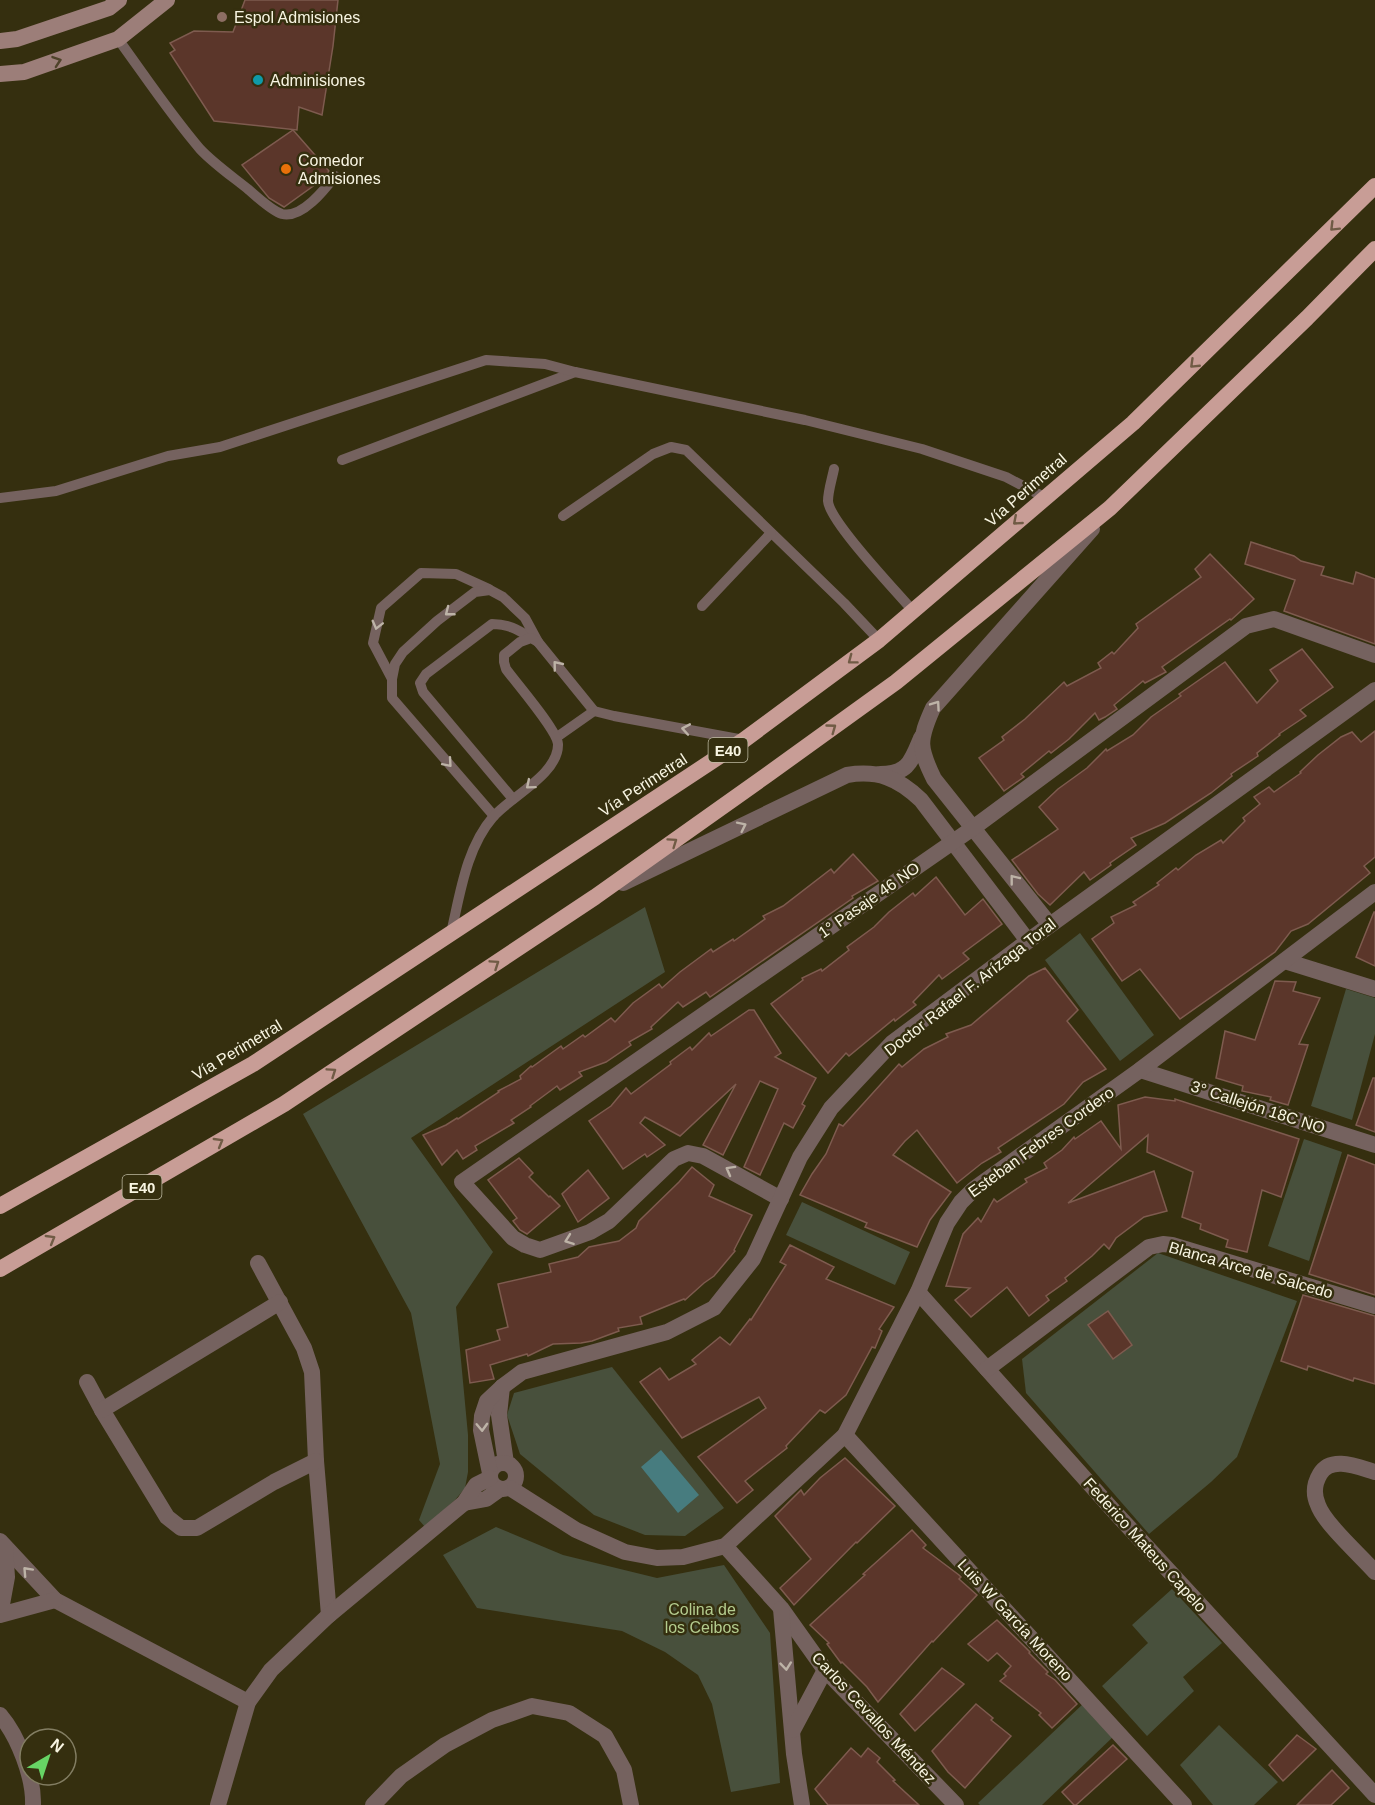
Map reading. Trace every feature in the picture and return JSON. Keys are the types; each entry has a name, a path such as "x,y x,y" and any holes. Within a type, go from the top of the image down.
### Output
{"highway":[{"name":"Vía Perimetral","path":"0,1206 253,1064 744,740 879,640 1133,423 1375,186"},
{"name":"E40","path":"0,1269 284,1104 595,897 767,776 896,681 1110,508 1307,318 1375,249"}],"main road":[{"path":"0,41 17,39 109,8 118,0"},
{"path":"0,75 24,72 118,39 167,0"}],"street":[{"path":"873,774 901,772 907,767 916,752 933,708 1110,508"},
{"name":"1° Pasaje 46 NO","path":"781,1199 703,1156 688,1153 674,1159 609,1221 590,1232 540,1250 513,1238 462,1182 952,843 1246,626 1274,619 1375,655"},
{"name":"Doctor Rafael F. Arízaga Toral","path":"498,1482 481,1430 482,1416 487,1401 502,1387 522,1372 666,1332 714,1308 753,1259 800,1157 831,1108 892,1044 1028,941 1375,690"},
{"path":"926,727 922,740 923,754 934,779 1050,925"},
{"path":"595,897 847,775 873,774 882,775 900,783 915,795 1028,941"},
{"name":"Esteban Febres Cordero","path":"725,1546 845,1435 918,1292 947,1222 961,1202 974,1189 1140,1070 1375,892"},
{"path":"1285,961 1375,989"},
{"name":"3° Callejón 18C NO","path":"1140,1070 1375,1145"},
{"name":"Blanca Arce de Salcedo","path":"987,1369 1149,1247 1156,1245 1172,1245 1375,1306"},
{"path":"258,1263 304,1348 312,1372 316,1461 329,1615"},
{"name":"Federico Mateus Capelo","path":"918,1292 1112,1509 1375,1795"},
{"path":"102,1410 280,1302"},
{"path":"87,1382 167,1517 182,1528 197,1528 274,1482 316,1461"},
{"path":"502,1387 499,1415 506,1463"},
{"name":"Luis W García Moreno","path":"845,1435 1184,1805"},
{"path":"218,1805 249,1702 271,1670 329,1615 464,1503 486,1498 498,1482 496,1465 506,1463 517,1474 516,1479 498,1482"},
{"path":"1375,1472 1347,1464 1330,1465 1322,1470 1316,1479 1314,1491 1318,1506 1331,1524 1375,1572"},
{"path":"498,1482 576,1530 625,1552 657,1558 683,1557 725,1546"},
{"path":"3,1544 55,1600 249,1702"},
{"path":"3,1544 8,1577 0,1615 55,1600"},
{"name":"Carlos Cevallos Méndez","path":"725,1546 781,1608 825,1670 956,1805"},
{"path":"781,1608 796,1779 802,1805"},
{"path":"793,1730 825,1670"},
{"path":"373,1805 401,1776 445,1745 492,1720 532,1706 569,1713 605,1736 624,1770 631,1805"},
{"path":"0,1715 17,1743 27,1769 33,1805"}],"lane":[{"path":"118,39 201,150 261,200 282,214 291,213 310,205 336,176"},
{"path":"0,498 56,491 168,456 219,447 486,360 545,363 575,372 805,420 922,449 1006,477 1044,497"},
{"path":"342,460 575,372"},
{"path":"563,516 653,454 671,447 686,450 844,603 879,640"},
{"path":"834,469 828,502 833,515 913,611"},
{"path":"702,606 771,533"},
{"path":"392,679 373,643 381,608 421,573 456,574 503,597 525,618 534,640"},
{"path":"490,590 475,592 437,621 403,652 395,664 392,698 494,816"},
{"path":"513,800 423,692 420,683 426,674 492,624 514,627 534,640 594,711 744,740"},
{"path":"451,933 474,847 480,834 494,816 551,766 557,752 557,737 506,669 504,662 504,655 520,642 534,640"},
{"path":"557,737 594,711"}],"green space":[{"path":"645,907 665,972 411,1138 493,1252 456,1307 468,1435 468,1472 465,1488 425,1527 419,1520 440,1464 411,1313 303,1114"},
{"path":"1080,933 1154,1035 1120,1061 1045,960"},
{"path":"1346,989 1375,998 1375,1034 1352,1120 1311,1106"},
{"path":"1304,1139 1342,1152 1309,1261 1268,1246"},
{"path":"802,1202 910,1252 895,1285 786,1235"},
{"path":"1158,1253 1297,1301 1237,1457 1149,1534 1026,1393 1022,1359"},
{"path":"612,1367 724,1508 685,1536 645,1535 594,1515 520,1454 507,1415 514,1393"},
{"name":"Colina de los Ceibos","path":"496,1527 563,1555 657,1578 724,1565 770,1633 780,1783 731,1792 712,1704 698,1675 665,1652 622,1631 477,1608 443,1555"},
{"path":"1172,1589 1222,1643 1183,1677 1194,1691 1147,1736 1102,1686 1148,1643 1132,1625"},
{"path":"1084,1703 1115,1735 1042,1805 980,1805 978,1803"},
{"path":"1219,1725 1278,1782 1254,1805 1213,1805 1180,1765"}],"water":[{"path":"661,1450 699,1495 678,1513 641,1467"}],"building":[{"name":"Adminisiones","path":"245,0 338,0 322,115 299,107 297,130 214,121 170,53 175,50 170,43 194,31 233,32"},
{"name":"Comedor Admisiones","path":"293,130 329,171 323,179 284,207 269,198 242,165"},
{"path":"1251,542 1324,567 1321,575 1353,584 1356,572 1375,579 1375,644 1284,611 1295,580 1245,564"},
{"path":"1210,554 1254,599 1231,620 1162,667 1166,672 1145,683 1143,681 1114,705 1117,709 1099,720 1095,713 1069,739 1051,753 1049,751 1021,774 1024,777 1004,791 979,758 1004,740 1002,737 1064,682 1067,686 1101,668 1098,663 1112,652 1114,654 1138,628 1136,624 1201,577 1195,569"},
{"path":"1302,649 1333,687 1300,710 1306,716 1279,734 1257,753 1258,756 1231,774 1232,776 1211,793 1165,823 1131,838 1136,845 1090,880 1084,872 1050,905 1038,894 1012,860 1058,829 1039,807 1058,789 1087,768 1106,749 1107,751 1133,735 1151,717 1181,696 1179,694 1225,662 1257,703 1278,681 1270,670"},
{"path":"1375,731 1375,857 1364,866 1370,873 1308,924 1291,931 1275,952 1180,1019 1140,969 1122,981 1092,939 1114,923 1111,917 1136,905 1133,902 1159,885 1157,883 1176,868 1178,870 1196,855 1221,840 1223,843 1245,821 1243,818 1260,804 1254,797 1269,787 1274,792 1301,773 1318,755 1341,737 1352,732 1361,742"},
{"path":"853,854 878,881 852,896 853,898 710,997 706,992 683,1007 678,1002 651,1027 652,1029 629,1042 631,1045 606,1062 579,1072 582,1076 560,1090 557,1086 511,1120 514,1123 475,1146 477,1150 463,1159 457,1150 442,1165 423,1135 458,1119 498,1091 521,1079 520,1076 531,1066 561,1046 563,1049 583,1035 585,1037 611,1018 615,1022 633,1003 659,984 662,988 711,949 713,952 733,939 734,941 765,919 763,916 783,906 831,869 834,873"},
{"path":"936,877 965,915 983,899 1002,924 963,953 969,959 942,979 939,975 913,1002 916,1005 895,1021 894,1019 849,1056 846,1053 828,1073 771,1004 803,980 802,978 821,969 822,971 849,950 847,947 874,927 889,912 913,893 915,896"},
{"path":"1375,912 1375,966 1356,957"},
{"path":"1045,968 1078,1010 1067,1021 1106,1069 1083,1082 1064,1104 998,1148 1001,1152 982,1163 957,1183 917,1130 905,1141 893,1155 951,1192 930,1220 917,1247 865,1227 867,1223 800,1195 826,1154 839,1124 843,1126 899,1064 902,1067 924,1049 948,1037 946,1034 971,1025 1029,976"},
{"path":"1275,981 1296,982 1293,991 1320,998 1299,1044 1308,1045 1288,1105 1270,1100 1271,1097 1242,1091 1243,1086 1216,1078 1225,1031 1255,1040"},
{"path":"749,1010 754,1010 781,1053 775,1057 816,1078 802,1104 805,1106 793,1128 784,1123 760,1175 744,1167 778,1089 760,1081 723,1155 703,1145 736,1084 680,1136 645,1117 640,1123 665,1145 647,1157 645,1154 623,1169 589,1121 611,1106 626,1088 631,1094 690,1047 692,1050 709,1033 711,1036"},
{"path":"1373,1078 1375,1078 1375,1132 1356,1125"},
{"path":"1145,1097 1175,1101 1175,1099 1299,1139 1281,1197 1262,1190 1247,1252 1226,1247 1228,1240 1200,1229 1201,1224 1182,1217 1193,1172 1147,1152 1148,1135 1068,1203 1154,1171 1167,1211 1144,1217 1116,1238 1109,1249 1104,1244 1065,1278 1067,1281 1046,1296 1049,1300 1029,1316 1007,1287 971,1317 955,1300 970,1288 946,1286 963,1234 978,1218 981,1222 994,1199 997,1202 1027,1182 1025,1179 1047,1168 1044,1163 1062,1150 1074,1137 1075,1139 1101,1121 1121,1149 1118,1105"},
{"path":"1348,1155 1375,1165 1375,1295 1309,1274"},
{"path":"519,1158 533,1173 529,1177 560,1206 527,1234 520,1230 513,1221 517,1218 488,1180"},
{"path":"692,1167 714,1185 709,1196 752,1215 735,1251 714,1276 685,1300 640,1317 642,1324 618,1328 619,1331 592,1341 553,1344 528,1356 527,1354 490,1365 494,1379 470,1383 466,1350 500,1340 497,1330 508,1327 498,1284 551,1272 549,1264 578,1257 589,1247 619,1241 636,1228 639,1221"},
{"path":"588,1170 609,1198 578,1222 562,1194"},
{"path":"790,1245 834,1267 826,1279 894,1307 879,1329 882,1331 875,1348 872,1347 846,1395 825,1413 820,1410 786,1446 787,1448 745,1481 753,1490 737,1503 698,1457 766,1408 759,1397 682,1438 640,1382 660,1368 669,1380 696,1364 692,1360 720,1337 730,1345 751,1320 786,1265 780,1262"},
{"path":"1303,1295 1375,1316 1375,1384 1354,1378 1353,1381 1308,1366 1307,1370 1281,1361"},
{"path":"1108,1311 1132,1345 1113,1359 1088,1325"},
{"path":"845,1458 895,1506 794,1605 780,1588 811,1559 775,1516 801,1490 804,1495 820,1478"},
{"path":"912,1530 926,1545 923,1548 959,1575 961,1577 959,1579 977,1595 878,1702 867,1687 841,1663 827,1644 829,1643 810,1625"},
{"path":"997,1620 1030,1652 1048,1672 1046,1674 1055,1680 1077,1704 1052,1728 1039,1715 1041,1713 1000,1681 1006,1676 1004,1674 1011,1666 997,1653 988,1661 968,1644"},
{"path":"942,1668 964,1684 915,1731 900,1714"},
{"path":"976,1704 1011,1736 965,1788 948,1772 932,1751"},
{"path":"1297,1735 1316,1749 1283,1781 1269,1765"},
{"path":"1113,1745 1127,1759 1074,1805 1062,1792"},
{"path":"851,1748 861,1757 868,1748 880,1758 877,1762 895,1780 893,1781 919,1805 828,1805 815,1789"},
{"path":"1332,1770 1349,1788 1331,1805 1297,1805"}],"place":[{"name":"Espol Admisiones","path":"222,17"},
{"name":"Adminisiones","path":"258,80"},
{"name":"Comedor Admisiones","path":"286,169"}]}
